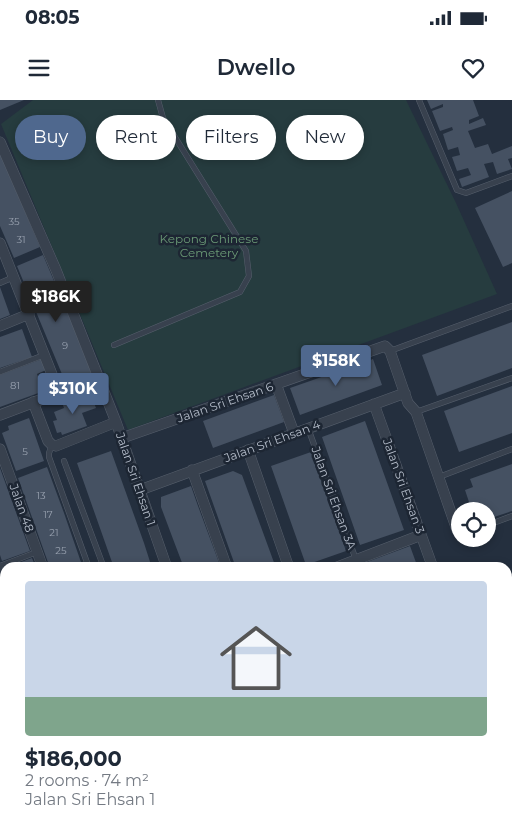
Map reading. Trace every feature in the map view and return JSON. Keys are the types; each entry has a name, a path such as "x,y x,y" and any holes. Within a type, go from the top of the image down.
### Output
{"street":[{"name":"Jalan Sri Ehsan 1","path":"0,142 56,270 116,422 165,562"},
{"path":"0,242 57,387 53,395 0,415"},
{"path":"0,326 29,314"},
{"path":"388,348 408,404 416,412 451,513"},
{"name":"Jalan Sri Ehsan 6","path":"122,438 276,384 388,348"},
{"path":"276,384 294,434"},
{"name":"Jalan Sri Ehsan 4","path":"140,490 405,393"},
{"path":"33,402 48,442 56,446 116,422"},
{"name":"Jalan Sri Ehsan 3","path":"374,404 431,562"},
{"name":"Jalan 48","path":"0,449 41,562"},
{"path":"248,450 287,562"},
{"path":"192,470 225,562"},
{"path":"360,562 421,535"}],"lane":[{"path":"114,345 240,292 249,276 246,251 163,118 158,100"},
{"path":"419,100 457,190 466,192 512,176"},
{"path":"0,282 14,277"},
{"name":"Jalan Sri Ehsan 6","path":"388,348 512,306"},
{"path":"0,372 45,354"},
{"path":"416,412 512,378"},
{"name":"Jalan Sri Ehsan 3A","path":"308,428 358,562"},
{"path":"52,444 49,457 87,562"},
{"path":"438,477 512,449"},
{"path":"64,461 102,562"},
{"path":"496,522 512,516"},
{"path":"13,562 38,552"}],"green space":[{"name":"Kepong Chinese Cemetery","path":"33,100 406,100 456,203 497,294 128,430 16,160 86,160 86,115 15,115 15,158 1,124"}],"building":[{"path":"0,100 24,100 0,110"},
{"path":"427,100 473,100 479,116 469,120 469,124 483,118 486,125 468,131 475,148 488,144 492,154 512,146 512,158 508,159 512,169 497,174 493,162 484,164 489,177 462,187 459,179 471,175 468,168 457,171 452,157 460,155 458,147 448,150 443,134 453,130 452,127 440,131 432,111 443,107 443,104 431,109"},
{"path":"0,153 40,247 14,258 0,226"},
{"path":"512,191 512,263 503,267 475,208"},
{"path":"43,255 96,380 69,391 17,266"},
{"path":"0,287 10,315 0,319"},
{"path":"512,322 512,368 437,396 422,355"},
{"path":"22,329 32,357 0,368 0,337"},
{"path":"42,359 46,370 37,374 44,391 0,407 0,375"},
{"path":"373,359 382,385 300,415 290,388"},
{"path":"512,386 512,433 459,452 444,411"},
{"path":"91,395 96,408 82,413 87,426 62,435 61,432 57,433 53,421 57,420 54,412 64,408 63,405"},
{"path":"274,395 284,422 213,448 203,421"},
{"path":"29,418 44,461 16,471 2,433 9,430 8,426"},
{"path":"365,421 404,530 360,545 322,437"},
{"path":"111,451 150,562 112,562 77,463"},
{"path":"311,452 346,551 315,562 305,562 271,466"},
{"path":"512,464 512,511 496,516 496,502 469,502 465,490 473,487 470,479"},
{"path":"47,467 81,562 48,562 18,478"},
{"path":"0,468 30,551 2,561 0,555"},
{"path":"233,471 242,475 274,562 234,562 205,481"},
{"path":"191,486 219,562 182,562 161,507 161,497"},
{"path":"410,546 416,562 367,562"},
{"path":"32,558 34,562 21,562"}]}
